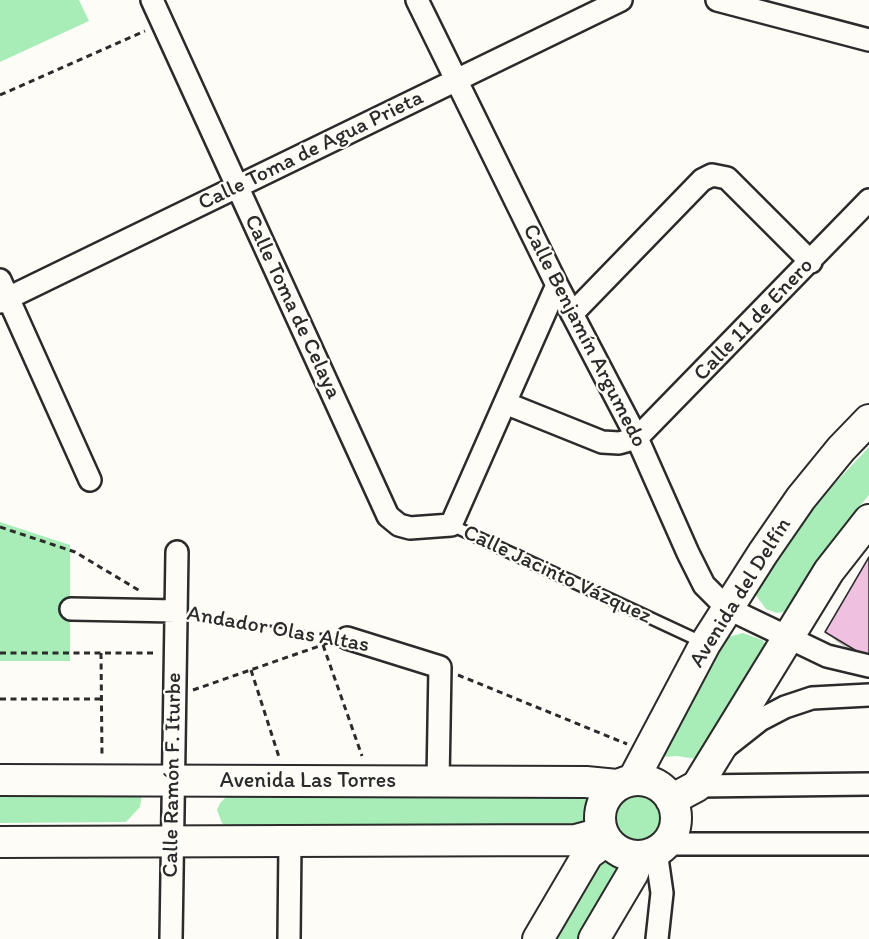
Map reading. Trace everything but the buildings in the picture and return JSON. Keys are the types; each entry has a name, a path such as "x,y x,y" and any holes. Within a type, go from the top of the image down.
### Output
{"street":[{"name":"Calle Toma de Celaya","path":"152,0 388,516 399,525 410,528 451,525"},
{"name":"Calle Benjamín Argumedo","path":"417,0 557,285 637,438 704,585 727,608 827,656 869,666"},
{"name":"Calle Toma de Agua Prieta","path":"3,293 238,187 621,0"},
{"path":"717,0 867,38"},
{"path":"572,314 702,180 712,175 727,178 811,262"},
{"name":"Calle 11 de Enero","path":"637,438 869,200"},
{"name":"Calle Jacinto Vázquez","path":"451,525 557,285"},
{"path":"3,293 90,480"},
{"path":"505,403 602,442 619,443 637,438"},
{"name":"Avenida del Delfín","path":"625,783 648,752 705,644 727,608 801,498 841,449 869,420"},
{"path":"697,786 829,571 869,520"},
{"name":"Calle Ramón F. Iturbe","path":"171,939 177,552"},
{"name":"Andador Olas Altas","path":"71,609 176,611"},
{"name":"Andador Olas Altas","path":"347,638 440,667"},
{"path":"438,781 440,667"},
{"path":"717,754 760,720 785,707 812,698 869,695"},
{"name":"Avenida Las Torres","path":"0,780 625,783"},
{"path":"594,939 633,873 654,851 674,830 676,819 674,806 668,795 658,786 646,780 625,783 603,801 599,820 604,837 619,852 654,851 869,844"},
{"path":"671,800 697,786 869,784"},
{"path":"0,842 576,840 604,837"},
{"path":"538,939 588,854 604,837"},
{"path":"289,939 290,842"},
{"path":"654,851 662,893 657,939"}],"lane":[{"name":"Calle Jacinto Vázquez","path":"451,525 705,644"}],"path":[{"path":"0,95 163,23"},
{"path":"0,526 75,552 146,594"},
{"name":"Andador Olas Altas","path":"176,611 347,638"},
{"path":"174,697 347,638"},
{"path":"323,645 371,781"},
{"path":"0,653 175,653"},
{"path":"101,653 102,780"},
{"path":"440,667 648,752"},
{"path":"251,670 287,781"},
{"path":"0,699 101,699"}],"green space":[{"path":"0,0 79,0 89,21 0,62"},
{"path":"869,447 869,495 843,526 805,595 790,611 777,613 766,609 755,594 821,498"},
{"path":"0,522 70,545 70,661 0,661"},
{"path":"743,633 762,640 767,645 696,759 677,756 662,757 662,753 728,637"},
{"path":"0,784 142,794 140,807 126,822 0,823"},
{"path":"628,790 640,790 655,798 663,813 663,825 655,840 640,848 628,848 613,840 605,825 605,813 613,798"},
{"path":"231,792 592,792 598,804 597,813 588,824 243,825 227,827 222,823 217,810 220,803"},
{"path":"613,856 621,866 583,939 556,939 600,863 607,857"}]}
